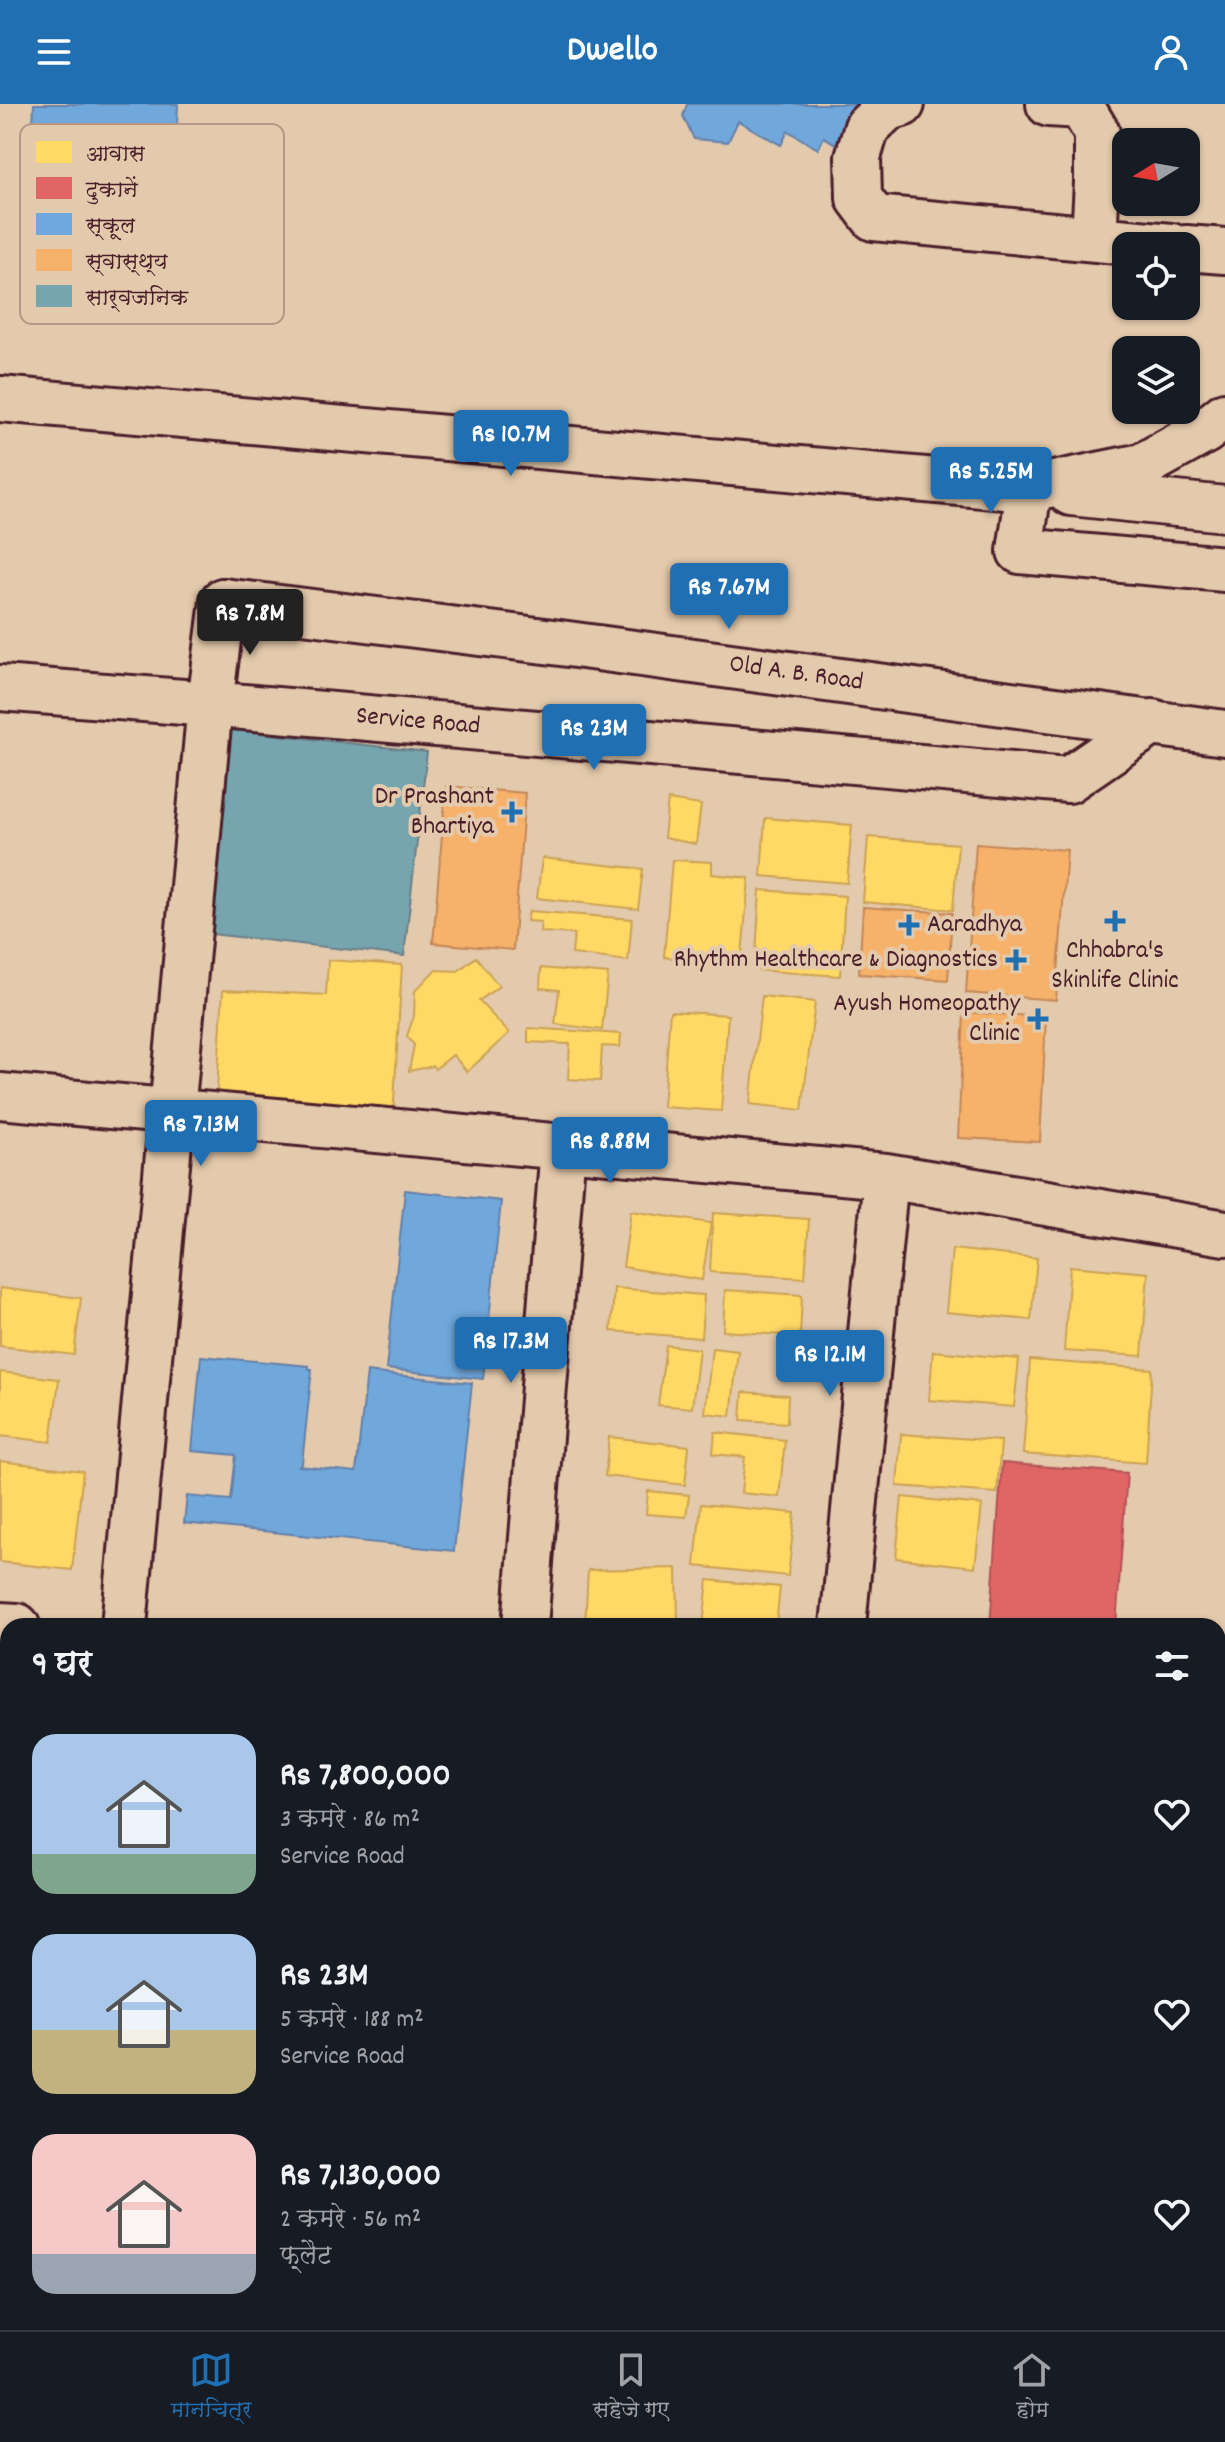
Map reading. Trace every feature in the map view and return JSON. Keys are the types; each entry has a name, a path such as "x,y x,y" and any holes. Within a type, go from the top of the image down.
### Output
{"street":[{"path":"902,104 886,109 867,127 858,157 859,198 874,218 1112,240"},
{"path":"1049,104 1081,106 1097,133 1094,238"},
{"path":"1200,249 1225,251"},
{"path":"0,399 1225,509"},
{"path":"1029,489 1142,466 1205,431 1225,415"},
{"path":"1029,489 1020,551 1225,569"},
{"name":"Old A. B. Road","path":"210,704 223,601 568,644 1225,733"},
{"name":"Service Road","path":"0,688 1068,780 1153,722"},
{"path":"125,1618 210,704"},
{"path":"0,1096 886,1176 1225,1233"},
{"path":"526,1618 563,1147"},
{"path":"844,1618 886,1176"}],"building: आवास":[{"path":"668,800 701,805 696,844 664,838"},
{"path":"765,818 852,825 847,883 761,876"},
{"path":"868,837 958,844 953,910 863,902"},
{"path":"264,842 344,846 341,915 260,911"},
{"path":"542,858 643,869 638,909 537,898"},
{"path":"672,860 712,862 712,874 749,878 741,966 664,957"},
{"path":"760,890 845,896 840,976 755,970"},
{"path":"529,911 632,919 628,961 572,954 574,934 540,932 541,922 527,921"},
{"path":"476,957 499,986 479,1001 509,1033 467,1072 453,1055 435,1069 433,1066 409,1071 414,1045 407,1036 414,1016 415,991 435,970 458,971"},
{"path":"328,960 402,965 393,1118 216,1107 223,990 326,995"},
{"path":"541,968 608,974 602,1030 555,1024 559,990 540,988"},
{"path":"762,996 815,1002 802,1110 750,1104"},
{"path":"670,1011 728,1015 721,1111 663,1107"},
{"path":"528,1028 621,1034 620,1047 602,1046 600,1081 568,1079 570,1044 528,1042"},
{"path":"631,1211 711,1223 702,1280 623,1267"},
{"path":"713,1213 809,1219 805,1278 710,1272"},
{"path":"952,1249 1037,1258 1031,1320 946,1312"},
{"path":"1070,1266 1148,1273 1142,1356 1064,1351"},
{"path":"0,1288 81,1298 74,1355 0,1346"},
{"path":"614,1288 704,1295 701,1338 611,1331"},
{"path":"725,1290 802,1295 800,1336 723,1331"},
{"path":"666,1345 699,1349 692,1408 658,1405"},
{"path":"712,1348 738,1351 731,1416 705,1413"},
{"path":"933,1351 1019,1359 1014,1407 929,1400"},
{"path":"1030,1360 1152,1369 1146,1463 1023,1454"},
{"path":"0,1372 59,1379 51,1442 0,1436"},
{"path":"743,1392 788,1395 787,1423 741,1420"},
{"path":"715,1432 785,1440 779,1497 741,1493 745,1457 713,1454"},
{"path":"901,1434 1001,1441 997,1493 897,1486"},
{"path":"609,1437 689,1446 685,1485 605,1476"},
{"path":"0,1461 83,1471 72,1570 0,1562"},
{"path":"648,1491 689,1495 686,1517 646,1514"},
{"path":"902,1497 982,1505 975,1567 896,1558"},
{"path":"701,1504 795,1513 788,1576 695,1566"},
{"path":"677,1568 678,1618 585,1618 588,1570"},
{"path":"708,1580 780,1587 777,1618 704,1618"}],"building: दुकानें":[{"path":"1002,1463 1127,1473 1117,1618 991,1618"}],"building: स्कूल":[{"path":"34,104 178,104 177,124 33,124"},
{"path":"687,104 867,104 842,148 824,137 818,149 788,131 781,145 738,121 728,142 694,139 683,116"},
{"path":"405,1190 501,1201 483,1379 386,1369"},
{"path":"201,1356 309,1366 312,1369 302,1463 299,1466 356,1472 367,1372 472,1383 454,1551 184,1523 187,1496 231,1500 236,1455 192,1451"}],"building: स्वास्थ्य":[{"path":"446,786 525,793 513,950 433,943"},
{"path":"976,843 1067,850 1056,1000 966,993"},
{"path":"863,907 952,913 948,980 859,974"},
{"path":"964,1012 1046,1017 1040,1142 958,1138"}],"building: सार्वजनिक":[{"path":"217,728 427,752 404,956 194,932"}],"place":[{"name":"Dr Prashant Bhartiya","path":"512,812"},
{"name":"Chhabra's Skinlife Clinic","path":"1115,921"},
{"name":"Aaradhya","path":"909,925"},
{"name":"Rhythm Healthcare & Diagnostics","path":"1016,960"},
{"name":"Ayush Homeopathy Clinic","path":"1038,1019"}]}
